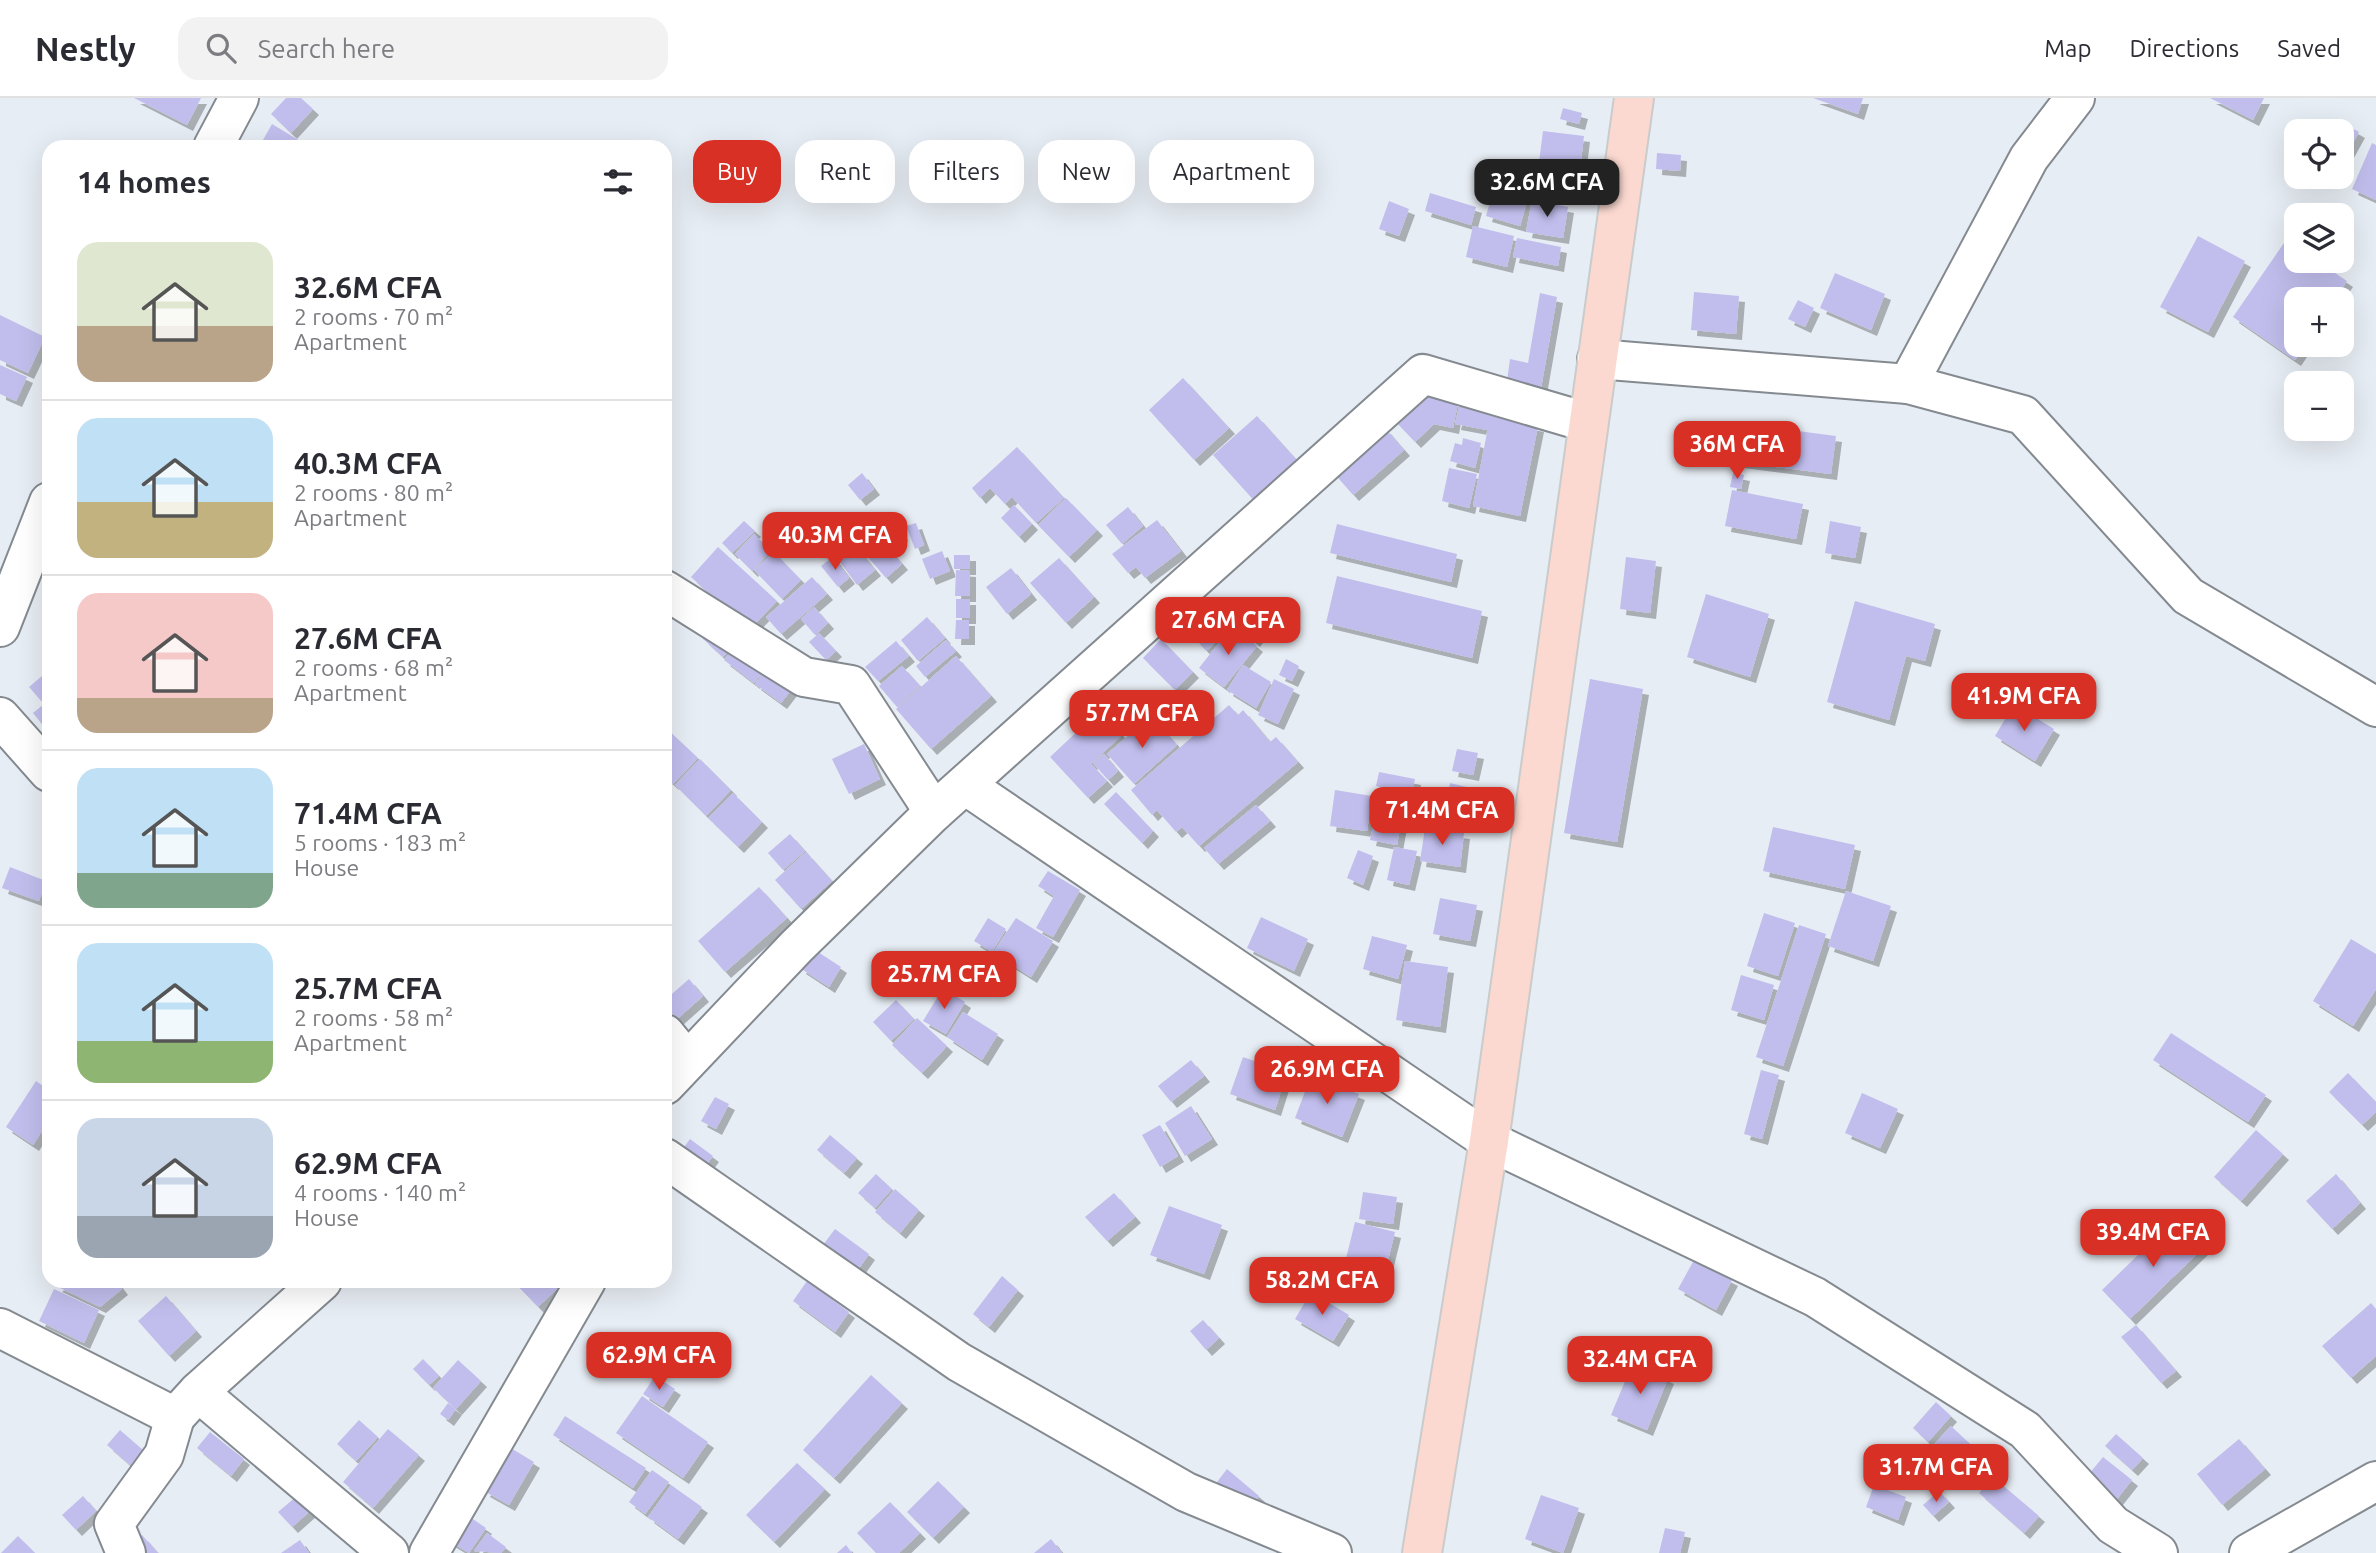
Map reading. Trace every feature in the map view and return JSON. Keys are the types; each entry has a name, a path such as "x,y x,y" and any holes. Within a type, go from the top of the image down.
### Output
{"main road":[{"path":"1422,1553 1489,1141 1586,422 1634,98"}],"street":[{"path":"217,140 240,98"},
{"path":"1908,384 2029,159 2075,98"},
{"path":"1597,359 1908,384 2023,415 2188,596 2376,707"},
{"path":"672,1060 796,947 934,812 1423,374 1586,422"},
{"path":"0,627 42,529"},
{"path":"672,594 804,677 852,685 934,812"},
{"path":"0,717 42,764"},
{"path":"965,785 1489,1141 1815,1297 2025,1430 2113,1525 2158,1553"},
{"path":"672,1163 959,1362 1186,1492 1332,1553"},
{"path":"127,1553 114,1524 164,1455 186,1405 314,1288"},
{"path":"429,1553 582,1288"},
{"path":"0,1328 186,1405 388,1553"},
{"path":"2249,1553 2376,1481"}],"building":[{"path":"134,98 201,98 187,125"},
{"path":"286,98 301,98 313,109 291,133 271,114"},
{"path":"1813,98 1863,98 1858,114"},
{"path":"2210,98 2264,98 2253,120"},
{"path":"1563,108 1582,113 1579,124 1560,119"},
{"path":"272,124 298,140 263,140"},
{"path":"1543,131 1584,136 1577,192 1536,186"},
{"path":"2372,143 2376,145 2376,200 2352,189"},
{"path":"1657,153 1681,155 1680,171 1656,169"},
{"path":"1494,188 1528,198 1520,226 1486,216"},
{"path":"1430,193 1476,207 1471,225 1425,211"},
{"path":"1532,200 1568,207 1563,238 1526,232"},
{"path":"1389,201 1409,209 1399,236 1379,229"},
{"path":"1473,226 1514,236 1507,267 1466,257"},
{"path":"2198,236 2245,261 2208,332 2160,307"},
{"path":"1517,238 1561,247 1558,266 1513,257"},
{"path":"2284,243 2284,273 2335,273 2347,281 2343,287 2284,287 2284,352 2233,317"},
{"path":"1835,273 1885,294 1871,330 1820,308"},
{"path":"1694,292 1739,296 1736,334 1691,330"},
{"path":"1540,293 1557,297 1540,394 1506,388 1510,359 1528,363"},
{"path":"1798,300 1814,308 1805,327 1788,319"},
{"path":"0,315 42,336 42,343 28,373 0,360"},
{"path":"0,365 27,377 16,401 0,394"},
{"path":"1183,378 1229,428 1194,460 1149,410"},
{"path":"1422,395 1458,402 1453,428 1434,424 1415,442 1395,421"},
{"path":"1460,402 1491,409 1490,416 1538,426 1520,516 1473,506 1489,422 1487,430 1455,424"},
{"path":"1257,416 1302,466 1258,505 1213,455"},
{"path":"1743,424 1836,436 1831,474 1738,462"},
{"path":"1385,428 1404,450 1353,495 1333,472"},
{"path":"1463,438 1481,443 1475,468 1450,461 1455,443 1462,445"},
{"path":"1017,447 1064,498 1036,523 1012,497 1005,504 990,488 980,498 972,488"},
{"path":"1449,468 1477,474 1469,508 1442,501"},
{"path":"862,473 874,489 860,500 848,485"},
{"path":"1733,473 1744,475 1741,489 1730,487"},
{"path":"1732,490 1803,504 1796,539 1725,526"},
{"path":"1066,498 1097,530 1069,557 1038,525"},
{"path":"1014,505 1032,524 1019,537 1001,518"},
{"path":"1128,507 1143,526 1122,544 1106,525"},
{"path":"1157,520 1181,551 1145,578 1136,567 1128,573 1112,554"},
{"path":"744,521 755,531 732,553 722,543"},
{"path":"1830,521 1861,527 1855,558 1825,553"},
{"path":"892,522 902,535 890,545 880,531"},
{"path":"916,523 924,545 915,549 906,526"},
{"path":"1337,524 1457,554 1451,582 1330,553"},
{"path":"874,531 902,564 886,578 858,546"},
{"path":"754,534 771,551 752,571 735,554"},
{"path":"718,547 777,601 749,630 691,577"},
{"path":"856,547 875,570 857,585 839,561"},
{"path":"942,551 950,571 930,579 922,559"},
{"path":"774,552 801,580 782,599 754,570"},
{"path":"954,555 970,555 970,569 954,569"},
{"path":"833,557 849,578 838,587 821,566"},
{"path":"1626,557 1656,561 1650,613 1620,609"},
{"path":"1059,558 1094,597 1066,623 1030,583"},
{"path":"1011,568 1031,594 1007,614 986,587"},
{"path":"956,570 970,571 970,596 955,596"},
{"path":"1337,576 1482,611 1472,658 1326,623"},
{"path":"812,577 827,594 781,634 766,617"},
{"path":"1706,594 1769,614 1750,677 1687,657"},
{"path":"956,599 970,599 970,618 956,618"},
{"path":"1855,601 1935,624 1925,661 1906,656 1889,720 1827,702"},
{"path":"1250,602 1271,619 1254,641 1233,624"},
{"path":"814,607 828,623 815,635 801,619"},
{"path":"1204,615 1223,636 1206,651 1188,630"},
{"path":"927,617 945,638 918,661 901,640"},
{"path":"956,620 969,620 969,639 955,639"},
{"path":"1232,626 1257,646 1224,687 1199,668"},
{"path":"714,628 734,645 723,657 703,639"},
{"path":"819,633 836,651 826,660 809,642"},
{"path":"1161,639 1193,672 1175,690 1143,658"},
{"path":"946,640 956,651 925,677 916,666"},
{"path":"896,641 909,656 878,681 865,667"},
{"path":"735,646 765,669 754,683 724,660"},
{"path":"956,656 991,696 931,749 896,709"},
{"path":"1286,659 1299,666 1292,681 1279,675"},
{"path":"1243,665 1271,682 1256,708 1227,690"},
{"path":"902,666 920,686 897,707 879,686"},
{"path":"766,670 791,690 781,703 755,684"},
{"path":"42,676 42,702 29,687"},
{"path":"1274,679 1294,689 1278,724 1258,715"},
{"path":"1590,679 1643,689 1617,842 1564,833"},
{"path":"2014,704 2054,729 2035,761 1995,736"},
{"path":"1229,705 1238,715 1243,710 1270,742 1276,737 1298,762 1199,846 1182,827 1176,832 1157,810 1152,815 1131,790"},
{"path":"42,706 42,724 33,713"},
{"path":"1099,711 1122,735 1091,764 1107,781 1088,798 1050,757"},
{"path":"1151,716 1177,745 1134,784 1107,754"},
{"path":"672,734 698,758 672,783"},
{"path":"864,744 880,779 849,794 832,759"},
{"path":"1457,749 1478,753 1473,775 1452,771"},
{"path":"1104,754 1118,771 1108,780 1093,763"},
{"path":"700,759 731,790 706,816 675,785"},
{"path":"1379,772 1415,779 1412,794 1376,786"},
{"path":"1450,783 1471,788 1467,807 1446,802"},
{"path":"1335,790 1372,796 1367,831 1330,826"},
{"path":"1116,792 1153,831 1142,843 1104,804"},
{"path":"733,793 762,822 738,847 708,818"},
{"path":"1378,801 1404,806 1397,845 1370,840"},
{"path":"1256,805 1270,821 1218,864 1204,848"},
{"path":"1773,827 1855,845 1845,889 1763,871"},
{"path":"1425,828 1464,833 1460,867 1420,861"},
{"path":"790,834 805,851 783,870 768,853"},
{"path":"1394,847 1417,851 1409,885 1387,880"},
{"path":"1358,850 1373,856 1363,885 1347,878"},
{"path":"806,852 832,881 801,909 775,880"},
{"path":"10,867 42,879 39,901 2,888"},
{"path":"1048,871 1080,890 1053,937 1036,928 1054,896 1038,886"},
{"path":"759,887 787,918 725,972 698,941"},
{"path":"1846,891 1891,906 1873,961 1828,946"},
{"path":"1440,898 1477,905 1470,941 1433,934"},
{"path":"1764,913 1795,923 1778,976 1747,966"},
{"path":"1261,917 1308,939 1294,971 1247,948"},
{"path":"988,918 1006,929 992,952 974,941"},
{"path":"1016,918 1053,941 1031,977 993,953"},
{"path":"1799,925 1826,934 1783,1066 1756,1057"},
{"path":"1372,936 1407,945 1398,979 1363,969"},
{"path":"2351,939 2376,954 2376,989 2353,1026 2313,1001"},
{"path":"812,948 841,967 829,987 800,968"},
{"path":"1405,961 1448,967 1440,1027 1396,1020"},
{"path":"1741,975 1774,985 1764,1020 1731,1010"},
{"path":"689,979 703,996 677,1019 672,1013 672,994"},
{"path":"943,988 965,1002 946,1034 923,1021"},
{"path":"896,1000 914,1019 891,1041 873,1022"},
{"path":"963,1012 998,1034 982,1060 947,1037"},
{"path":"917,1018 947,1046 922,1073 892,1045"},
{"path":"2171,1033 2266,1095 2248,1122 2153,1060"},
{"path":"1243,1057 1287,1072 1275,1110 1230,1094"},
{"path":"1191,1060 1204,1076 1171,1102 1158,1086"},
{"path":"1761,1070 1779,1075 1762,1139 1744,1134"},
{"path":"2348,1073 2376,1102 2376,1112 2362,1125 2329,1092"},
{"path":"1311,1076 1359,1094 1342,1137 1295,1118"},
{"path":"36,1081 42,1085 42,1131 33,1145 6,1127"},
{"path":"1862,1093 1898,1109 1880,1148 1845,1133"},
{"path":"715,1097 729,1104 716,1129 701,1121"},
{"path":"1191,1106 1212,1139 1185,1156 1165,1123"},
{"path":"1160,1125 1178,1156 1160,1167 1142,1135"},
{"path":"2256,1130 2283,1154 2241,1201 2214,1177"},
{"path":"830,1135 857,1158 844,1173 817,1150"},
{"path":"690,1139 713,1156 702,1171 679,1154"},
{"path":"876,1174 892,1189 875,1208 858,1193"},
{"path":"2336,1174 2360,1203 2332,1229 2306,1201"},
{"path":"895,1189 919,1210 900,1233 875,1212"},
{"path":"1363,1192 1397,1197 1393,1224 1359,1219"},
{"path":"1114,1193 1135,1217 1107,1241 1085,1217"},
{"path":"1169,1206 1222,1225 1204,1274 1150,1255"},
{"path":"2175,1219 2203,1248 2130,1319 2102,1290"},
{"path":"1355,1222 1395,1232 1382,1284 1342,1275"},
{"path":"835,1229 869,1254 855,1274 820,1249"},
{"path":"1694,1260 1732,1280 1716,1310 1678,1289"},
{"path":"1002,1276 1018,1290 989,1327 973,1314"},
{"path":"807,1281 849,1312 835,1332 793,1301"},
{"path":"60,1288 121,1288 100,1307"},
{"path":"520,1288 558,1288 538,1307"},
{"path":"54,1289 99,1310 84,1343 39,1321"},
{"path":"1311,1292 1349,1315 1333,1341 1295,1319"},
{"path":"166,1296 196,1331 169,1356 138,1321"},
{"path":"2371,1303 2376,1309 2376,1356 2351,1378 2322,1346"},
{"path":"1203,1320 1219,1338 1206,1350 1190,1331"},
{"path":"2136,1325 2176,1371 2161,1383 2121,1337"},
{"path":"423,1359 439,1376 429,1385 413,1369"},
{"path":"458,1360 481,1381 456,1409 433,1388"},
{"path":"1633,1362 1668,1378 1647,1430 1611,1415"},
{"path":"871,1375 902,1403 834,1478 803,1450"},
{"path":"655,1376 675,1389 663,1407 643,1394"},
{"path":"642,1396 708,1442 683,1478 616,1433"},
{"path":"1936,1402 1951,1416 1928,1442 1913,1428"},
{"path":"448,1403 456,1409 448,1420 440,1414"},
{"path":"565,1416 646,1468 633,1488 553,1435"},
{"path":"359,1420 378,1437 356,1461 337,1444"},
{"path":"1951,1426 1984,1457 1960,1483 1927,1452"},
{"path":"388,1429 419,1455 373,1508 343,1482"},
{"path":"120,1430 143,1450 130,1465 107,1445"},
{"path":"210,1432 244,1459 231,1476 197,1448"},
{"path":"2116,1434 2143,1458 2132,1470 2105,1446"},
{"path":"2239,1439 2265,1469 2222,1505 2197,1474"},
{"path":"509,1447 534,1462 509,1505 484,1491"},
{"path":"2103,1457 2132,1480 2113,1504 2084,1480"},
{"path":"797,1463 825,1489 774,1542 746,1515"},
{"path":"1227,1469 1259,1496 1249,1509 1217,1482"},
{"path":"652,1470 669,1482 645,1514 629,1502"},
{"path":"1993,1477 2039,1516 2024,1533 1979,1493"},
{"path":"938,1481 964,1507 933,1538 907,1512"},
{"path":"671,1485 702,1507 678,1539 648,1517"},
{"path":"1874,1485 1906,1497 1898,1520 1866,1507"},
{"path":"1939,1491 1949,1502 1933,1516 1923,1505"},
{"path":"1541,1495 1579,1508 1563,1553 1525,1539"},
{"path":"83,1496 96,1511 76,1530 62,1515"},
{"path":"297,1496 310,1511 292,1527 278,1512"},
{"path":"890,1502 920,1533 899,1553 876,1553 857,1533"},
{"path":"467,1515 486,1528 469,1553 449,1541"},
{"path":"1665,1528 1685,1532 1680,1553 1659,1553"},
{"path":"487,1533 506,1547 501,1553 474,1551"},
{"path":"142,1535 158,1553 135,1553 129,1546"},
{"path":"18,1536 35,1553 1,1553"},
{"path":"1051,1539 1062,1553 1034,1553"},
{"path":"300,1540 309,1553 281,1553"},
{"path":"846,1545 852,1553 837,1553"}]}
